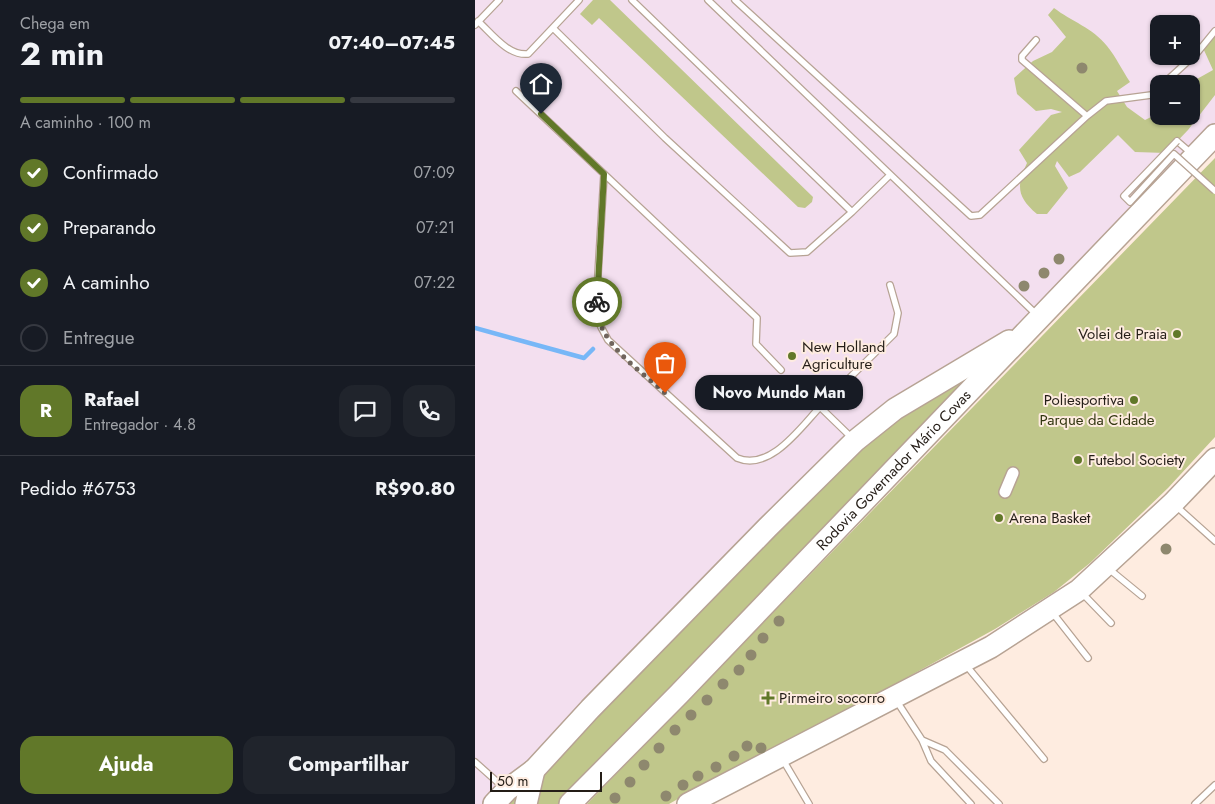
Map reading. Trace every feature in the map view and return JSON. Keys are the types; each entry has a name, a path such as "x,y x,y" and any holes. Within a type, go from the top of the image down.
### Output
{"highway":[{"name":"Rodovia Governador Mário Covas","path":"570,804 679,694 1037,323 1188,151 1215,135"},
{"path":"500,797 534,770 590,709 855,441 895,409 1037,323"},
{"path":"688,804 963,662 1050,610 1079,590 1107,566 1173,503 1215,459"},
{"path":"526,804 534,770"},
{"path":"704,804 733,780"}],"street":[{"path":"1005,492 1013,474"}],"lane":[{"path":"499,0 477,23 503,45 522,54 528,54 579,0"},
{"path":"632,0 852,212"},
{"path":"708,0 890,176 1037,323"},
{"path":"735,0 971,216 980,215 1087,116 1106,102 1150,95"},
{"path":"553,28 665,138 790,253 807,252 890,176"},
{"path":"1173,75 1197,53 1215,31"},
{"path":"1037,40 1022,56 1022,60 1087,116"},
{"path":"516,90 757,318 756,344 781,370"},
{"path":"1188,151 1177,141 1124,196 1130,202 1174,154 1215,191"},
{"path":"604,174 596,308 601,327 608,340 737,458 742,460 755,460 772,454 894,334 898,313 890,286"},
{"path":"801,389 855,441"},
{"path":"1173,503 1215,541"},
{"path":"1107,566 1142,596"},
{"path":"1079,590 1111,624"},
{"path":"1050,610 1067,628 1088,658"},
{"path":"963,662 1044,758"},
{"path":"895,698 922,740 931,760 971,804"},
{"path":"922,740 945,750 999,804"},
{"path":"781,756 809,804"},
{"path":"475,762 500,797"},
{"path":"1195,804 1215,784"}],"shaded area":[{"path":"475,0 1215,0 1215,129 1055,305 500,804 475,804"}],"green space":[{"path":"593,0 610,0 813,197 812,202 805,208 798,207 599,18 592,25 580,14"},
{"path":"1054,8 1089,29 1107,46 1130,82 1117,91 1127,107 1145,120 1150,118 1150,125 1192,125 1166,153 1135,152 1118,135 1080,172 1069,177 1057,161 1055,166 1068,188 1047,214 1037,214 1025,202 1020,191 1021,178 1027,163 1019,150 1051,115 1062,112 1051,109 1036,111 1017,94 1014,78 1033,61 1052,52 1066,37 1048,15"},
{"path":"1215,35 1215,95 1200,114 1200,77 1213,70 1203,48"},
{"name":"Parque da Cidade","path":"1215,158 1215,437 1168,488 1090,563 1054,592 995,629 837,716 729,770 669,804 587,804"},
{"path":"1033,327 674,691 559,804 494,804 855,441"}],"waterway":[{"path":"475,328 584,358 593,349"}],"way so far":[{"path":"597,302 596,308 601,327 608,340 665,393"}],"place":[{"name":"Volei de Praia","path":"1177,334"},
{"name":"New Holland Agriculture","path":"792,356"},
{"name":"Novo Mundo Man","path":"665,393"},
{"name":"Poliesportiva","path":"1134,400"},
{"name":"Futebol Society","path":"1078,460"},
{"name":"Arena Basket","path":"999,518"},
{"name":"Pirmeiro socorro","path":"768,698"}],"route":[{"path":"541,114 604,174 597,302"}]}
